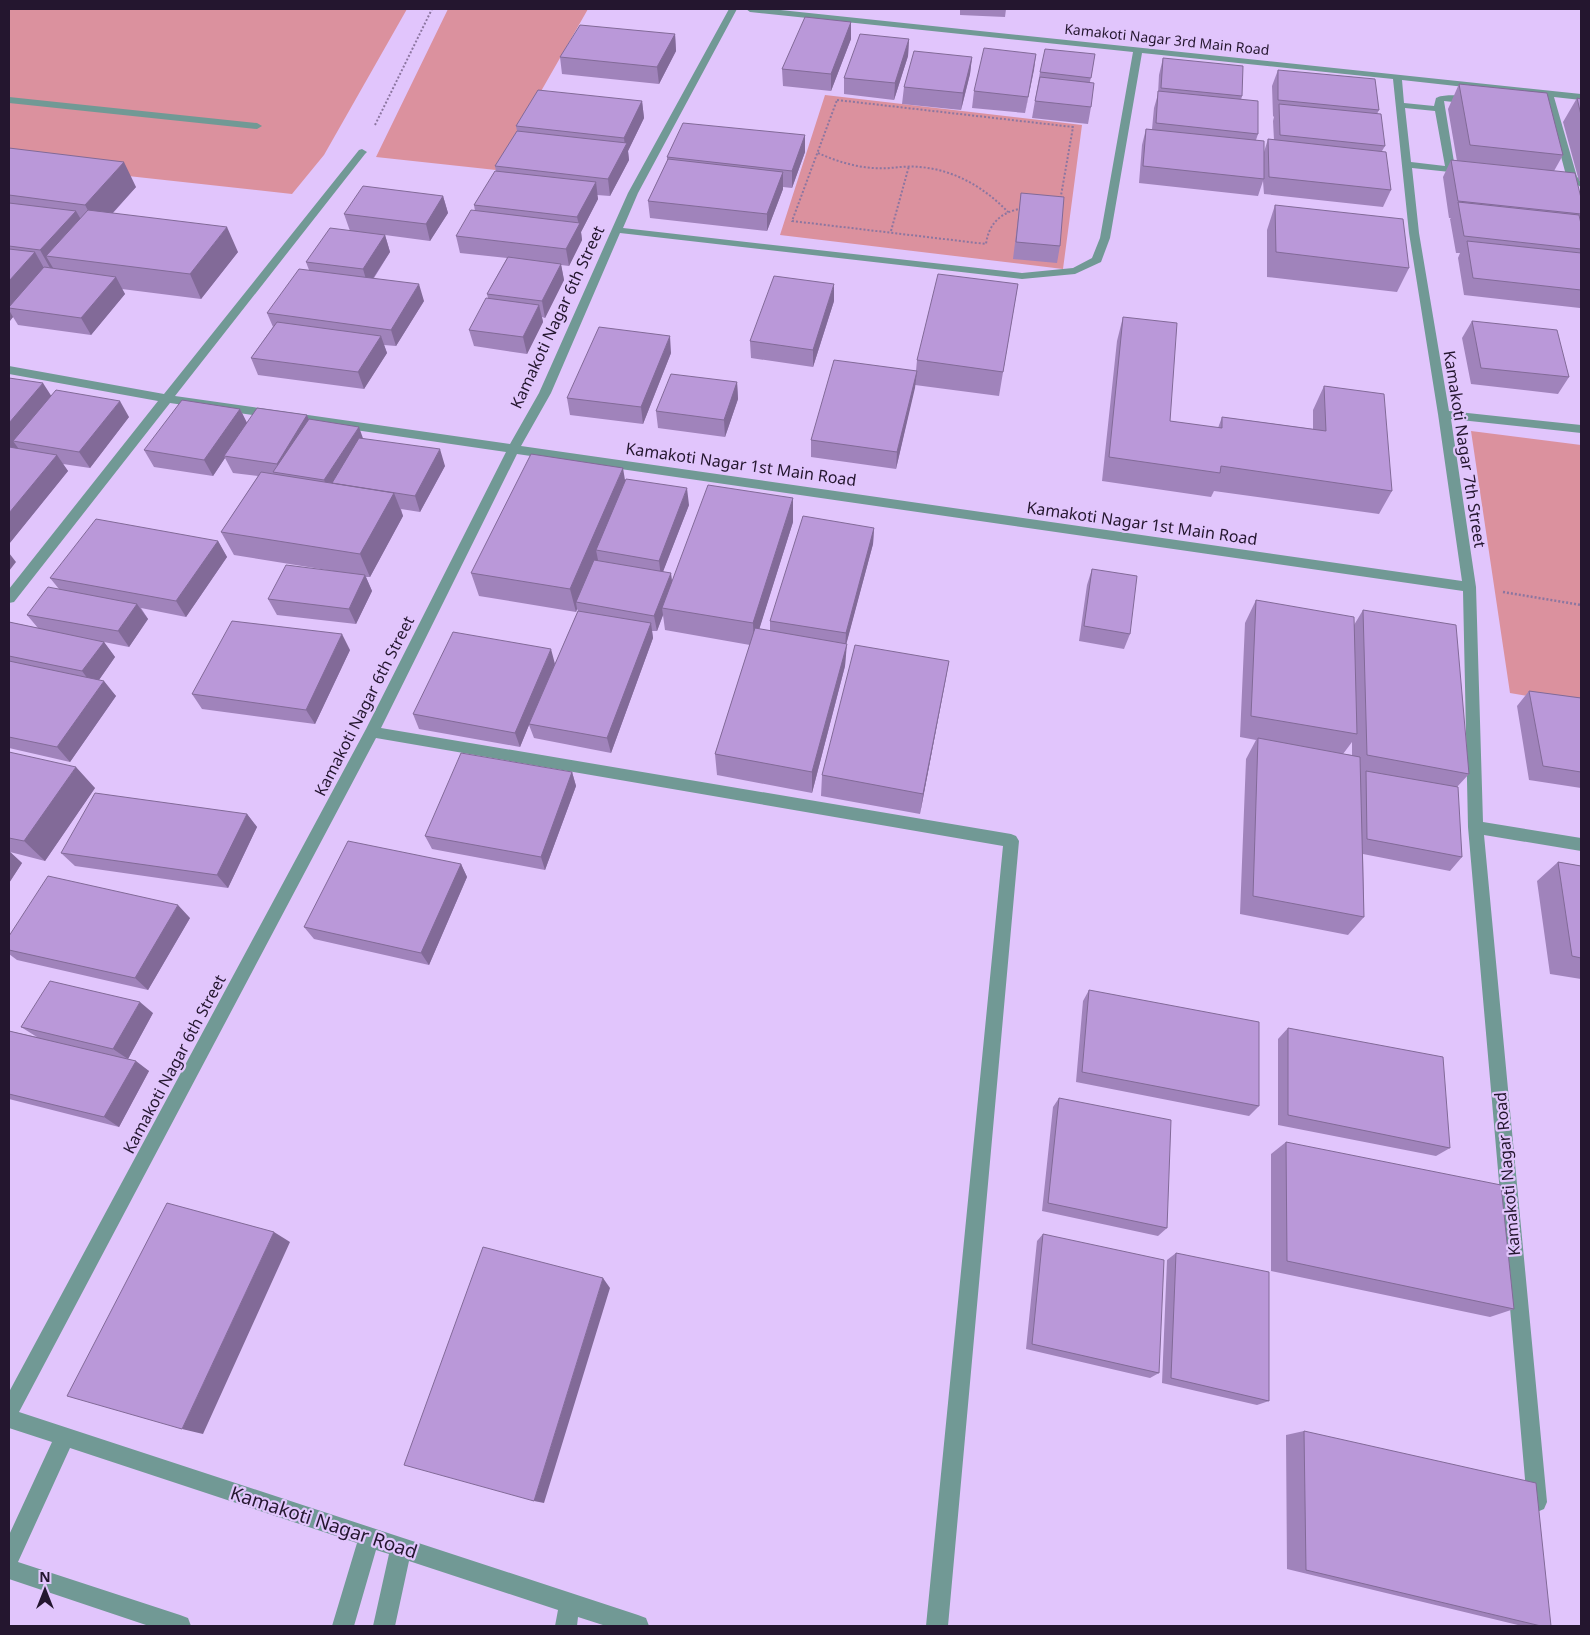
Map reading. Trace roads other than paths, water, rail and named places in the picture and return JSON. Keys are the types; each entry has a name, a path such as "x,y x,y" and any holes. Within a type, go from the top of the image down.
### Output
{"street":[{"name":"Kamakoti Nagar 6th Street","path":"9,1411 372,732 514,448 545,393 633,193 733,9"},
{"name":"Kamakoti Nagar 3rd Main Road","path":"750,9 1397,77 1534,96 1549,94 1581,97"},
{"path":"617,230 1022,276 1075,271 1097,260 1105,238 1138,50"},
{"name":"Kamakoti Nagar 7th Street","path":"1397,77 1414,233 1444,414 1469,587 1476,827"},
{"path":"1549,94 1558,112 1572,179 1581,184"},
{"path":"1451,170 1439,109 1439,100 1442,98 1480,102"},
{"path":"9,100 257,126"},
{"path":"1401,105 1439,109"},
{"path":"9,598 362,152"},
{"path":"1407,164 1479,174"},
{"name":"Kamakoti Nagar 1st Main Road","path":"9,370 168,399 1469,587"},
{"path":"1444,414 1581,429"},
{"path":"372,732 1011,841 937,1626"},
{"path":"1476,827 1581,844"},
{"name":"Kamakoti Nagar Road","path":"1476,827 1539,1517"},
{"name":"Kamakoti Nagar Road","path":"9,1418 569,1604 604,1621 638,1626"},
{"path":"9,1558 65,1436"},
{"path":"344,1626 369,1537"},
{"path":"384,1626 401,1548"},
{"path":"9,1569 169,1625"},
{"path":"566,1626 569,1604"}]}
